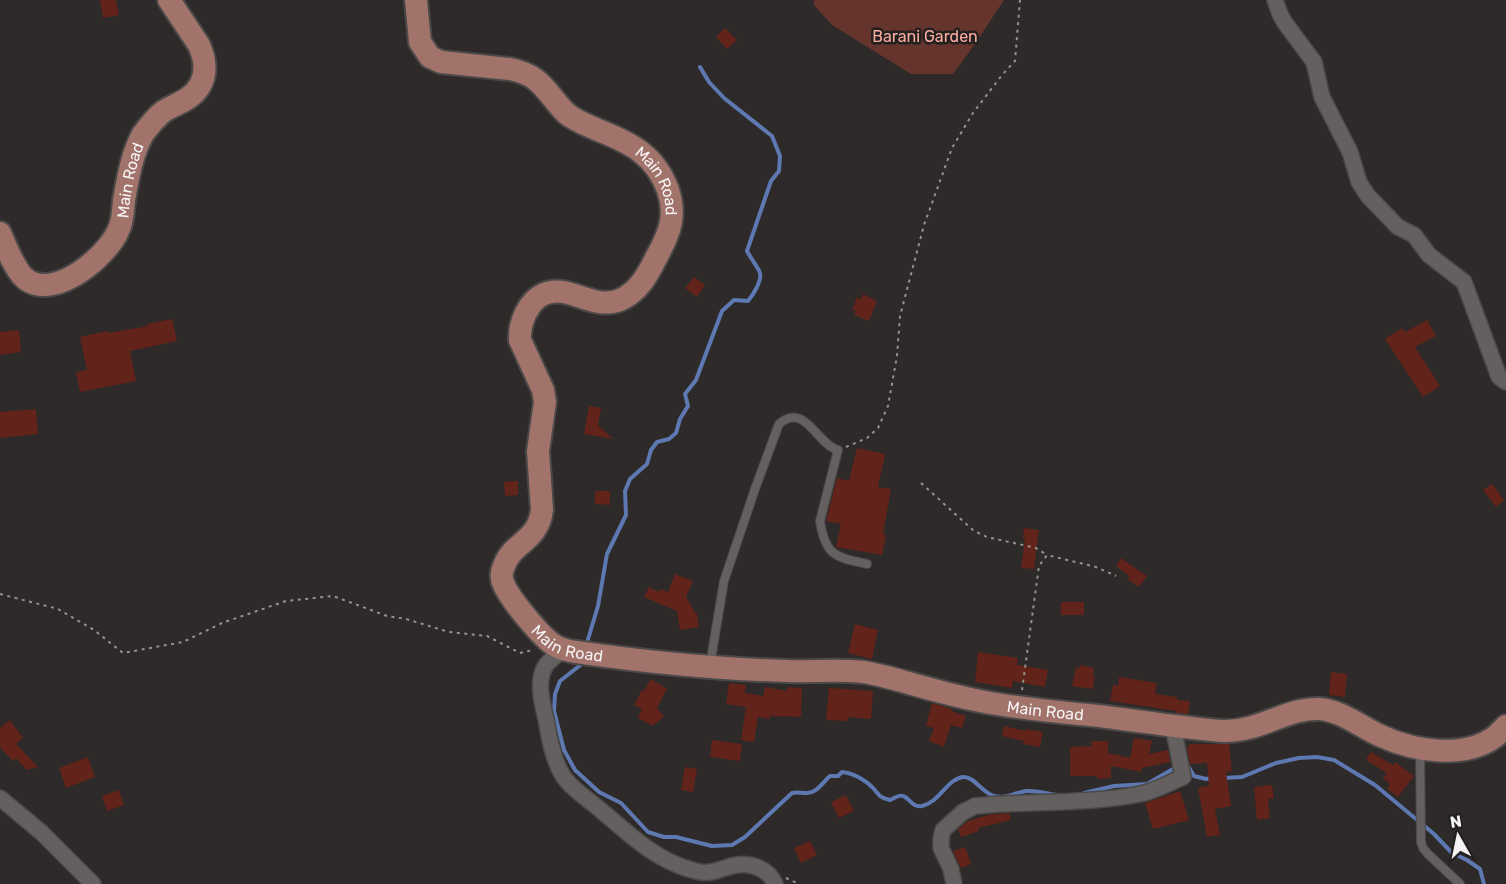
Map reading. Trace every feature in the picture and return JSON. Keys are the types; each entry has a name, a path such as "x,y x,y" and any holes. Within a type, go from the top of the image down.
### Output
{"main road":[{"name":"Main Road","path":"0,233 22,276 32,283 42,285 63,282 82,270 110,246 120,228 129,175 142,136 158,116 197,90 204,78 205,60 200,45 169,0"},
{"name":"Main Road","path":"416,0 420,42 430,57 441,62 522,71 532,76 573,118 621,139 645,154 659,170 671,198 672,213 668,235 647,276 633,292 615,301 600,303 563,292 544,294 529,307 519,331 520,340 543,390 545,402 538,451 542,510 537,528 508,558 504,565 502,578 508,592 548,641 560,648 667,663 788,671 864,672 949,694 1020,708 1210,730 1242,730 1310,709 1321,709 1343,716 1397,742 1420,748 1447,751 1472,747 1496,736 1506,726"}],"street":[{"path":"1275,0 1285,23 1314,62 1322,97 1350,152 1359,182 1368,196 1398,227 1414,235 1429,255 1464,282 1499,377 1506,382"},
{"path":"560,648 543,671 541,682 547,727 564,777 643,847 667,860 689,870 700,872 711,872 736,865 758,867 766,872 775,884"},
{"path":"954,884 951,868 941,848 941,839 944,830 963,812 975,806 1093,801 1141,794 1160,787 1183,777 1173,726"},
{"path":"0,798 41,832 93,884"}],"lane":[{"path":"710,666 724,582 779,424 785,419 801,419 827,446 838,450 821,513 821,532 831,552 841,558 867,564"},
{"path":"1420,748 1420,836 1423,848 1460,884"}],"path":[{"path":"838,450 867,438 878,428 888,406 897,356 900,316 924,225 952,148 973,113 1015,61 1020,0"},
{"path":"921,483 974,531 987,537 1036,548 1047,555 1096,567 1116,576"},
{"path":"1020,708 1039,566 1047,555"},
{"path":"0,594 58,609 94,630 123,653 183,642 222,623 286,601 333,596 387,616 406,619 449,632 487,636 520,653 560,648"}],"green space":[{"name":"Barani Garden","path":"814,0 1004,0 953,74 911,74 832,25 814,5"}],"building":[{"path":"100,0 116,0 119,15 103,18"},
{"path":"725,28 737,40 727,49 716,37"},
{"path":"694,277 705,285 697,297 685,288"},
{"path":"863,294 877,301 869,321 854,315 856,311 852,310 857,297 861,299"},
{"path":"172,319 177,341 130,351 136,381 80,392 76,372 87,370 80,337 148,326 147,324"},
{"path":"1427,320 1436,336 1415,347 1440,386 1423,397 1385,339 1402,328 1405,332"},
{"path":"19,330 21,352 0,355 0,332"},
{"path":"589,406 601,408 598,425 613,439 584,434"},
{"path":"36,409 38,434 0,438 0,412"},
{"path":"857,448 885,454 878,487 891,489 883,534 886,535 882,555 836,547 841,524 826,521 837,478 849,481"},
{"path":"518,481 518,495 505,496 504,482"},
{"path":"1492,484 1504,500 1496,507 1483,490"},
{"path":"595,491 610,491 610,505 595,504"},
{"path":"1024,528 1039,530 1034,569 1021,568 1025,539 1023,538"},
{"path":"1121,558 1147,576 1139,587 1127,579 1130,576 1116,566"},
{"path":"675,574 693,581 686,597 697,613 699,627 680,630 677,611 644,597 649,587 659,592 660,589 668,592"},
{"path":"1061,602 1084,602 1084,615 1061,615"},
{"path":"855,624 878,630 872,659 848,653"},
{"path":"978,652 1018,658 1017,665 1048,670 1045,687 1013,681 1012,688 975,682"},
{"path":"1080,665 1094,668 1093,689 1072,686 1076,667 1080,668"},
{"path":"1331,672 1347,674 1345,697 1329,695"},
{"path":"1119,677 1157,683 1155,694 1190,701 1188,714 1110,701 1113,685 1118,686"},
{"path":"651,679 667,689 657,708 664,716 653,726 638,718 642,709 634,705"},
{"path":"729,683 746,685 745,693 763,696 765,687 787,691 787,687 802,688 801,717 770,716 770,719 758,717 754,742 741,740 746,707 726,704"},
{"path":"829,688 873,691 871,719 848,717 848,721 826,720"},
{"path":"932,703 966,716 962,728 951,725 944,747 929,741 934,728 926,726"},
{"path":"10,720 23,738 16,744 38,767 27,770 16,758 13,761 0,747 0,728"},
{"path":"1004,726 1043,732 1040,747 1023,744 1024,741 1002,736"},
{"path":"1134,738 1152,741 1149,754 1168,750 1170,762 1142,768 1142,772 1111,766 1111,778 1070,776 1070,747 1092,746 1091,741 1108,741 1108,753 1130,758"},
{"path":"712,740 742,744 740,761 710,757"},
{"path":"1189,744 1229,744 1232,771 1226,772 1231,806 1215,809 1220,835 1207,837 1198,788 1209,786 1207,763 1190,764 1187,747"},
{"path":"1371,752 1393,765 1395,762 1414,776 1398,797 1387,789 1390,784 1383,778 1387,773 1366,760"},
{"path":"88,757 95,777 66,788 59,768"},
{"path":"685,767 697,769 693,792 681,790"},
{"path":"1272,785 1274,798 1268,799 1270,818 1257,820 1254,787"},
{"path":"119,790 124,805 107,811 102,796"},
{"path":"1180,791 1189,820 1153,829 1145,803"},
{"path":"846,795 854,811 839,818 831,802"},
{"path":"1009,813 1011,820 978,828 979,831 961,837 958,829 968,821 988,815"},
{"path":"810,841 817,855 801,863 794,848"},
{"path":"965,847 971,864 961,868 953,851"}],"waterway":[{"path":"586,646 598,606 607,554 626,515 625,491 630,479 647,464 651,450 657,442 669,439 676,433 680,419 688,406 685,394 696,380 722,311 734,300 748,301 760,280 759,271 747,251 771,181 779,171 780,156 772,136 724,98 709,82 700,67"},
{"path":"583,663 560,681 555,694 554,711 564,750 575,770 599,792 621,803 648,832 664,837 676,837 712,846 732,845 745,837 792,793 813,792 830,776 838,776 842,772 863,780 884,798 890,800 901,796 919,806 928,804 952,782 963,777 971,779 986,792 998,797 1030,791 1058,795"},
{"path":"1223,778 1242,777 1276,763 1299,758 1317,757 1334,760 1375,785 1434,834 1452,853 1480,869 1484,884"},
{"path":"1186,767 1188,766 1194,776 1212,778"},
{"path":"1084,793 1114,786 1147,784 1179,768"}]}
